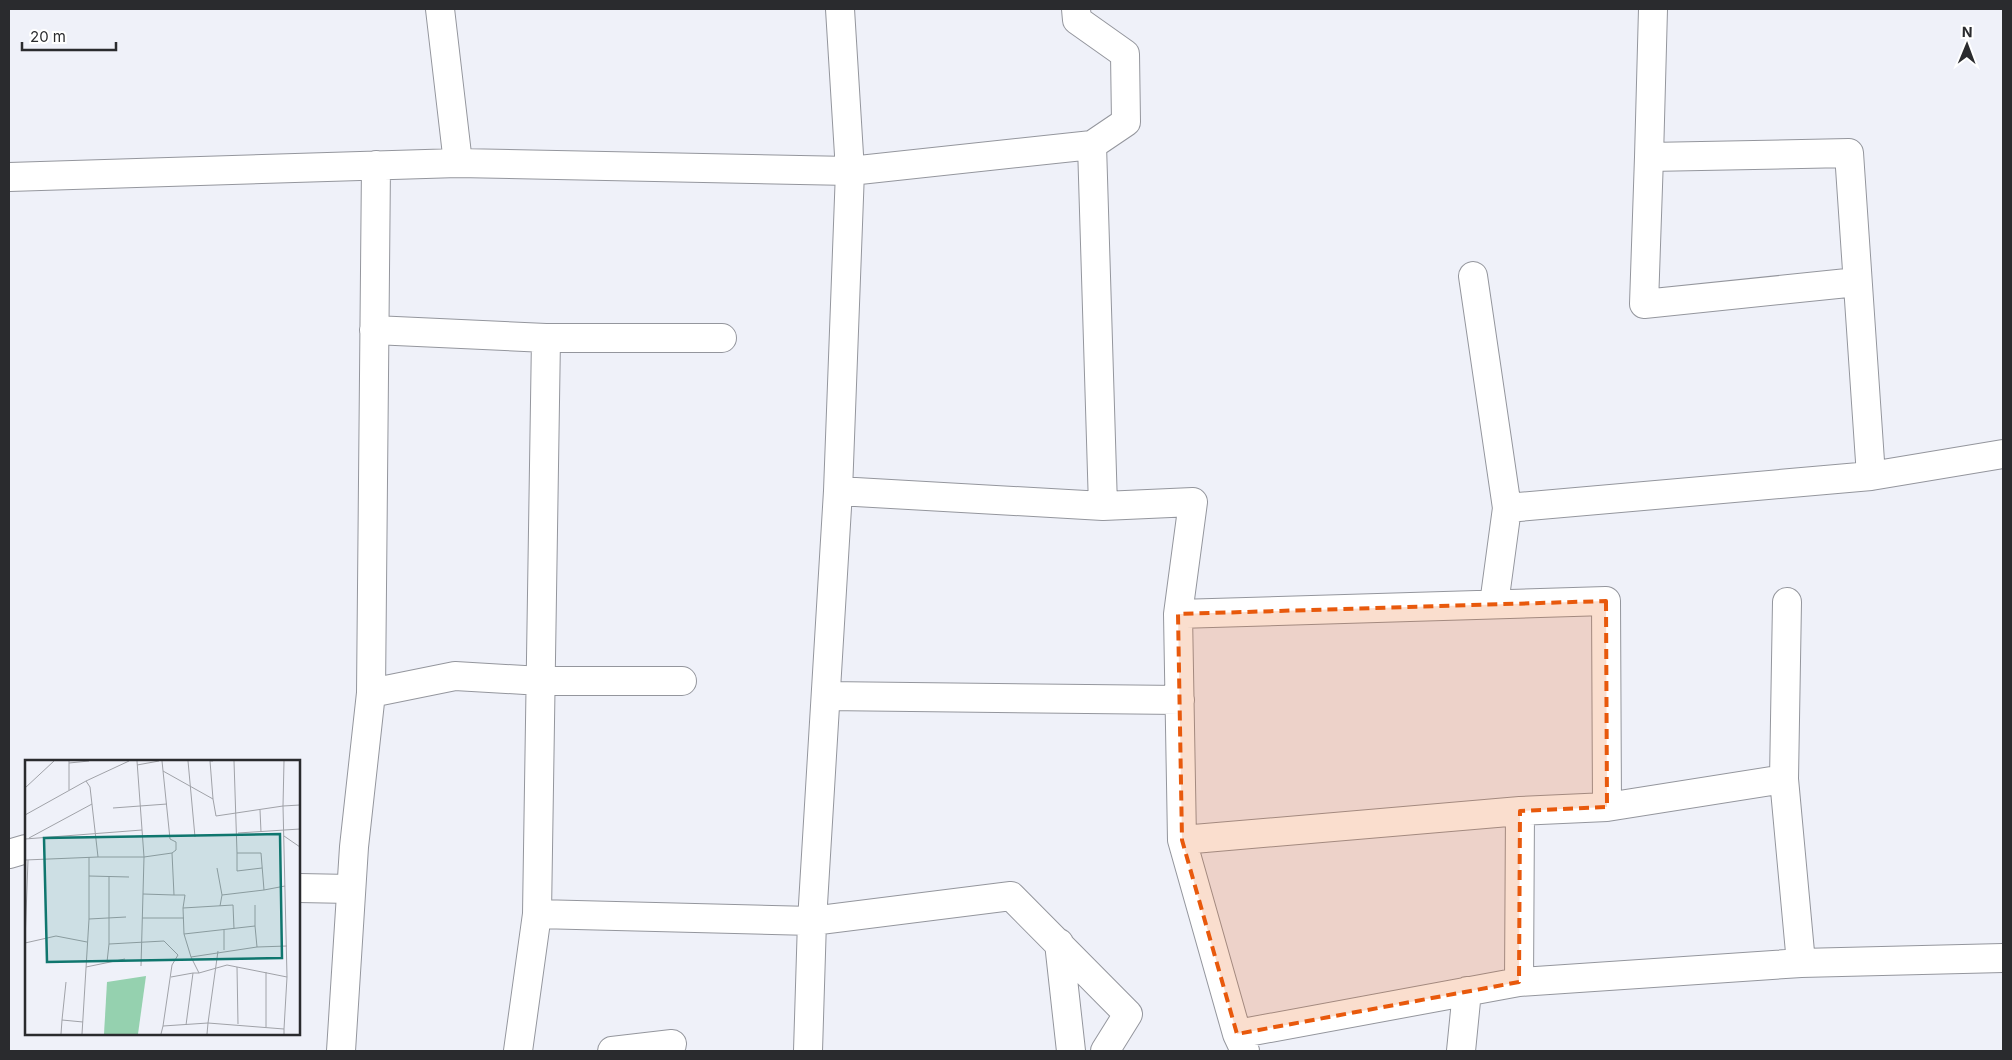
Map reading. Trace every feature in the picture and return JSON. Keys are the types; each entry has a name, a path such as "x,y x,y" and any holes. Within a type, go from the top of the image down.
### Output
{"street":[{"path":"440,9 458,163"},
{"path":"808,1051 812,921 838,491 850,171 840,9"},
{"path":"9,177 458,163 850,171 1092,144 1126,122 1124,54 1077,20 1076,9"},
{"path":"1653,9 1644,304 1857,282"},
{"path":"1092,144 1103,506"},
{"path":"1649,157 1849,152 1871,476"},
{"path":"341,1051 351,889 371,693 376,165"},
{"path":"1473,276 1507,508 1494,604"},
{"path":"374,330 546,338 722,338"},
{"path":"518,1051 538,914 546,338"},
{"path":"1507,508 1871,476 2003,454"},
{"path":"838,491 1103,506 1193,502 1178,614 1182,840 1241,1043 1468,991 1519,982 1801,963 2003,958"},
{"path":"1178,614 1606,601 1607,807"},
{"path":"1787,602 1784,779 1801,963"},
{"path":"371,693 455,676 541,681 682,681"},
{"path":"826,696 1180,700"},
{"path":"1182,840 1520,811 1607,807 1784,779"},
{"path":"1519,982 1520,811"},
{"path":"9,854 25,849"},
{"path":"300,888 351,889"},
{"path":"538,914 812,921 1011,896 1128,1014 1105,1051"},
{"path":"1058,943 1071,1051"},
{"path":"1461,1051 1468,991"},
{"path":"612,1051 672,1044"}],"highlighted area":[{"path":"1606,601 1607,807 1520,811 1519,982 1237,1034 1182,840 1178,614"}]}
